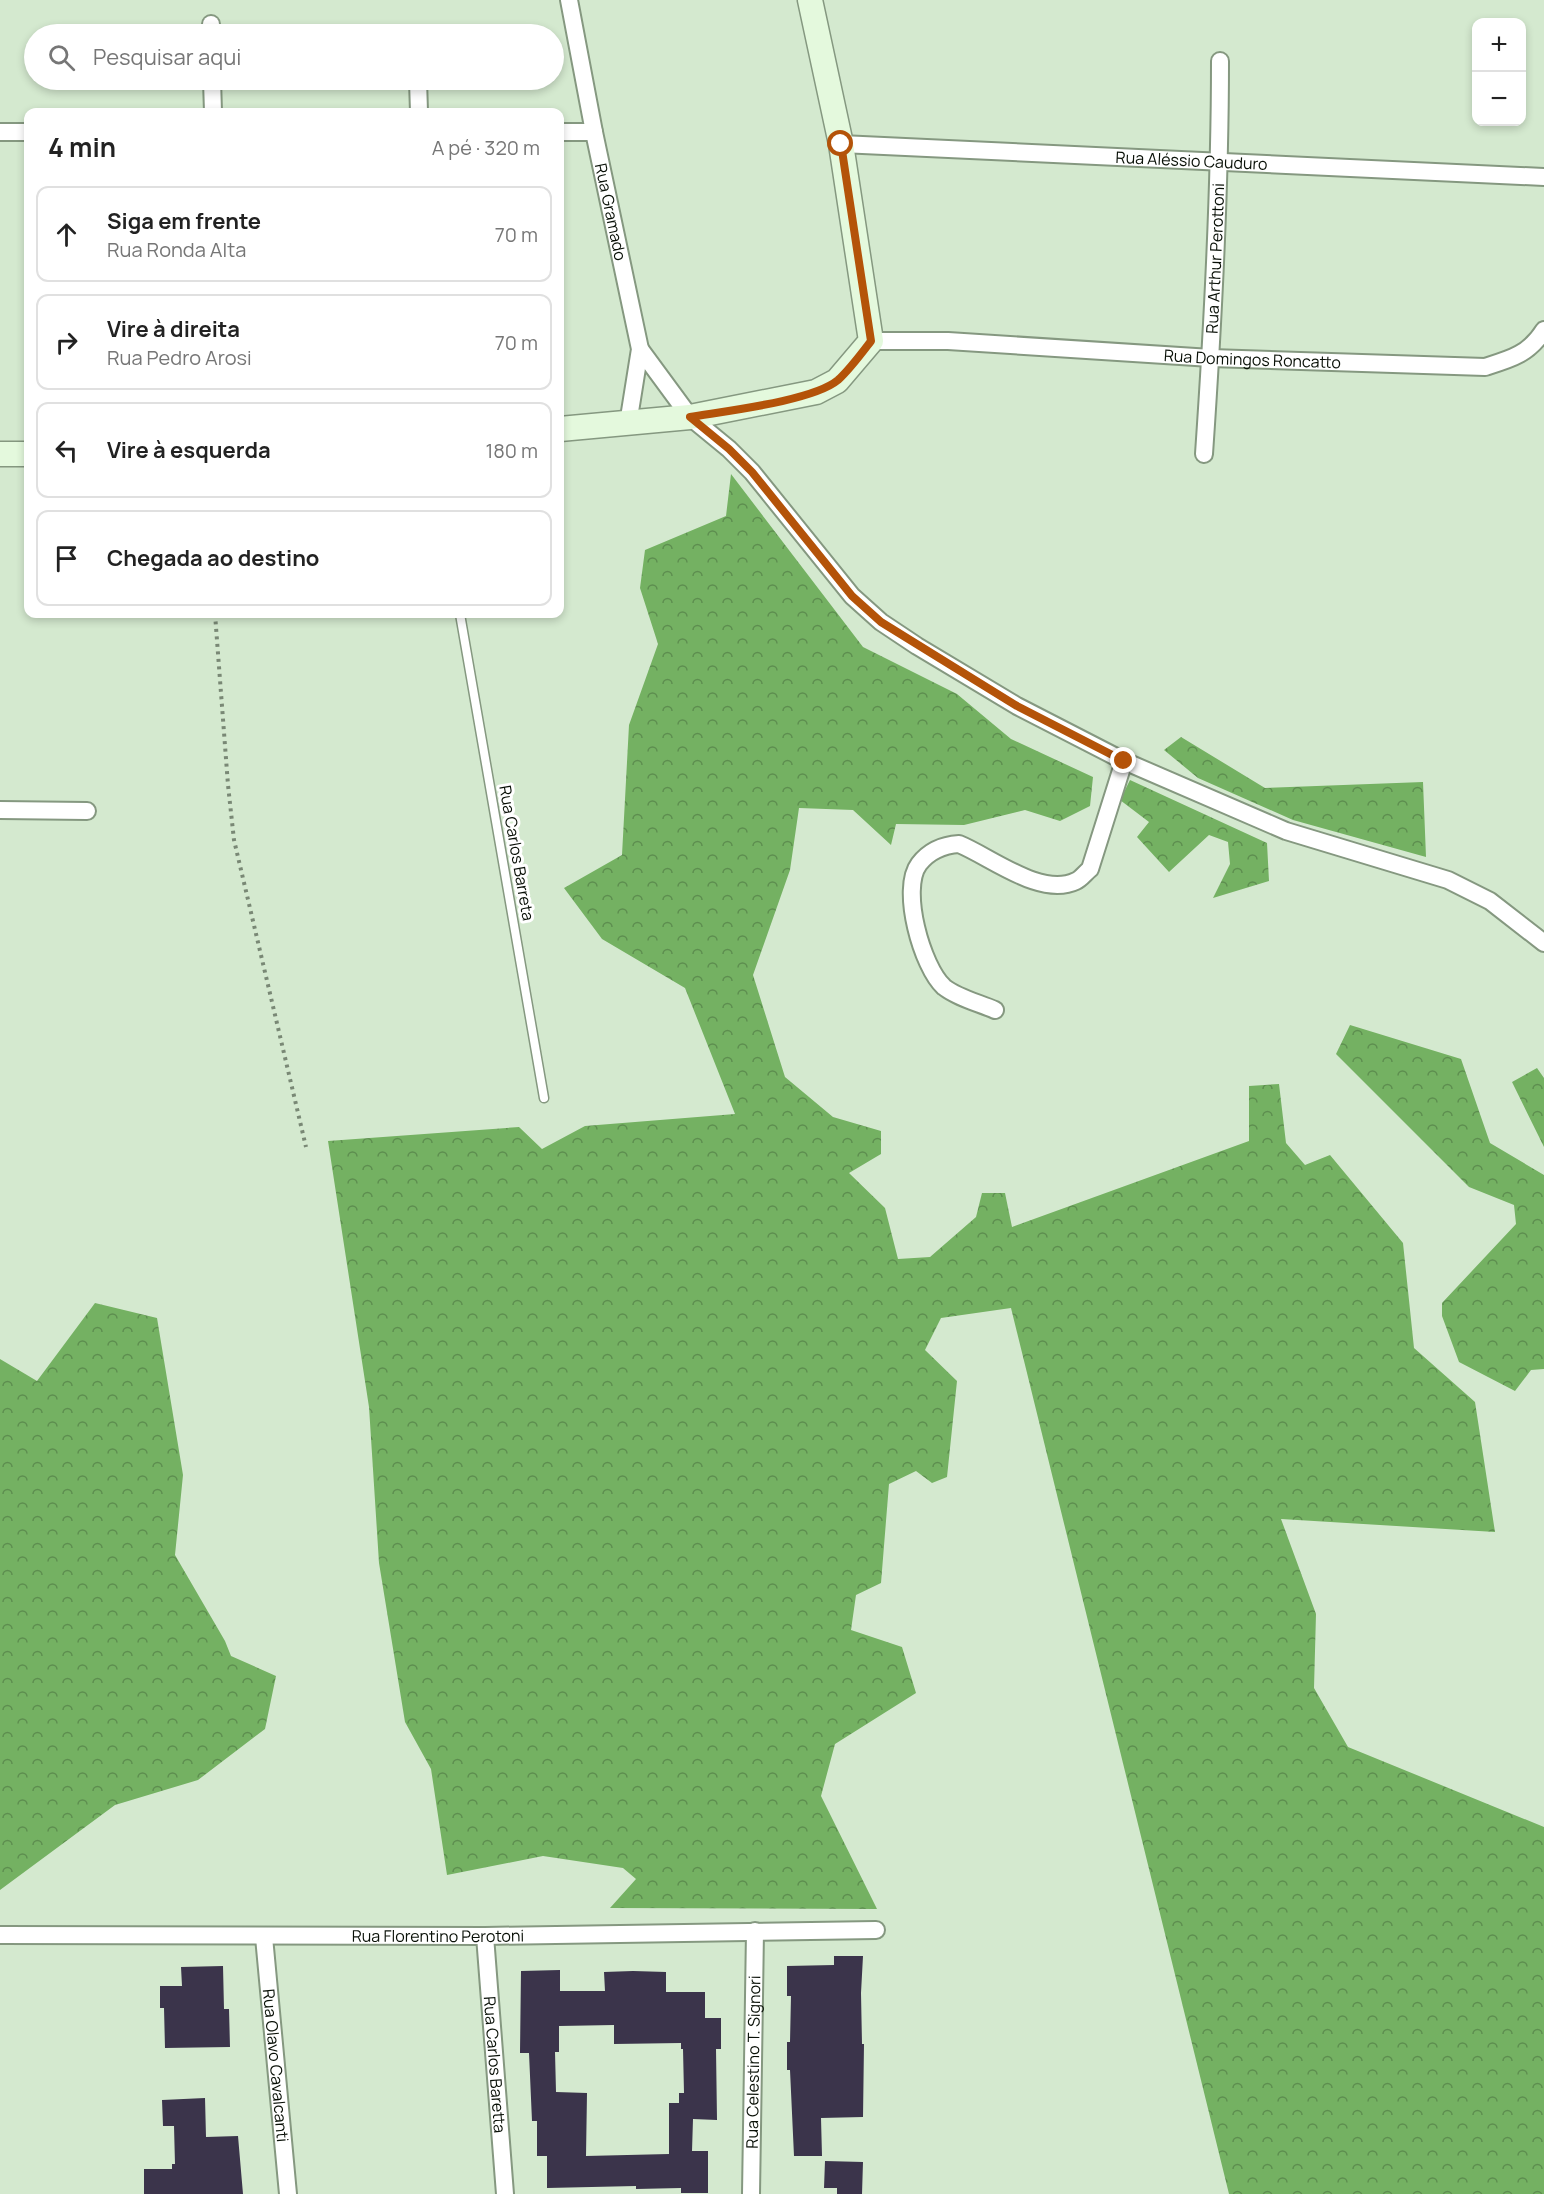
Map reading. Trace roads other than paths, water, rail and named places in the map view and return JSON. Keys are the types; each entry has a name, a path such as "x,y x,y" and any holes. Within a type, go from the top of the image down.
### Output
{"street":[{"name":"Rua Gramado","path":"569,0 594,132 640,349 628,424"},
{"path":"564,429 690,417 816,392 837,381 871,341 841,144 810,0"},
{"name":"Rua Arthur Perottoni","path":"1204,454 1220,161 1220,61"},
{"path":"212,90 213,108"},
{"path":"418,90 419,108"},
{"path":"0,132 24,132"},
{"path":"564,132 594,132"},
{"name":"Rua Aléssio Cauduro","path":"841,144 1544,177"},
{"name":"Rua Domingos Roncatto","path":"871,341 948,341 1211,358 1485,367 1513,358 1535,344 1544,330"},
{"path":"640,349 690,417 729,449 752,472 852,596 881,622 1017,706 1124,761 1286,831 1448,880 1490,901 1544,943"},
{"path":"0,454 24,454"},
{"path":"995,1010 943,986 929,964 914,914 912,886 918,866 933,850 959,844 1024,877 1049,886 1059,886 1076,881 1090,869 1124,761"},
{"path":"0,810 87,812"},
{"name":"Rua Florentino Perotoni","path":"0,1935 485,1936 876,1930"},
{"name":"Rua Celestino T. Signori","path":"751,2194 755,1931"},
{"name":"Rua Carlos Baretta","path":"485,1936 505,2194"},
{"name":"Rua Olavo Cavalcanti","path":"264,1937 288,2194"}],"lane":[{"name":"Rua Carlos Barreta","path":"461,618 544,1098"}]}
